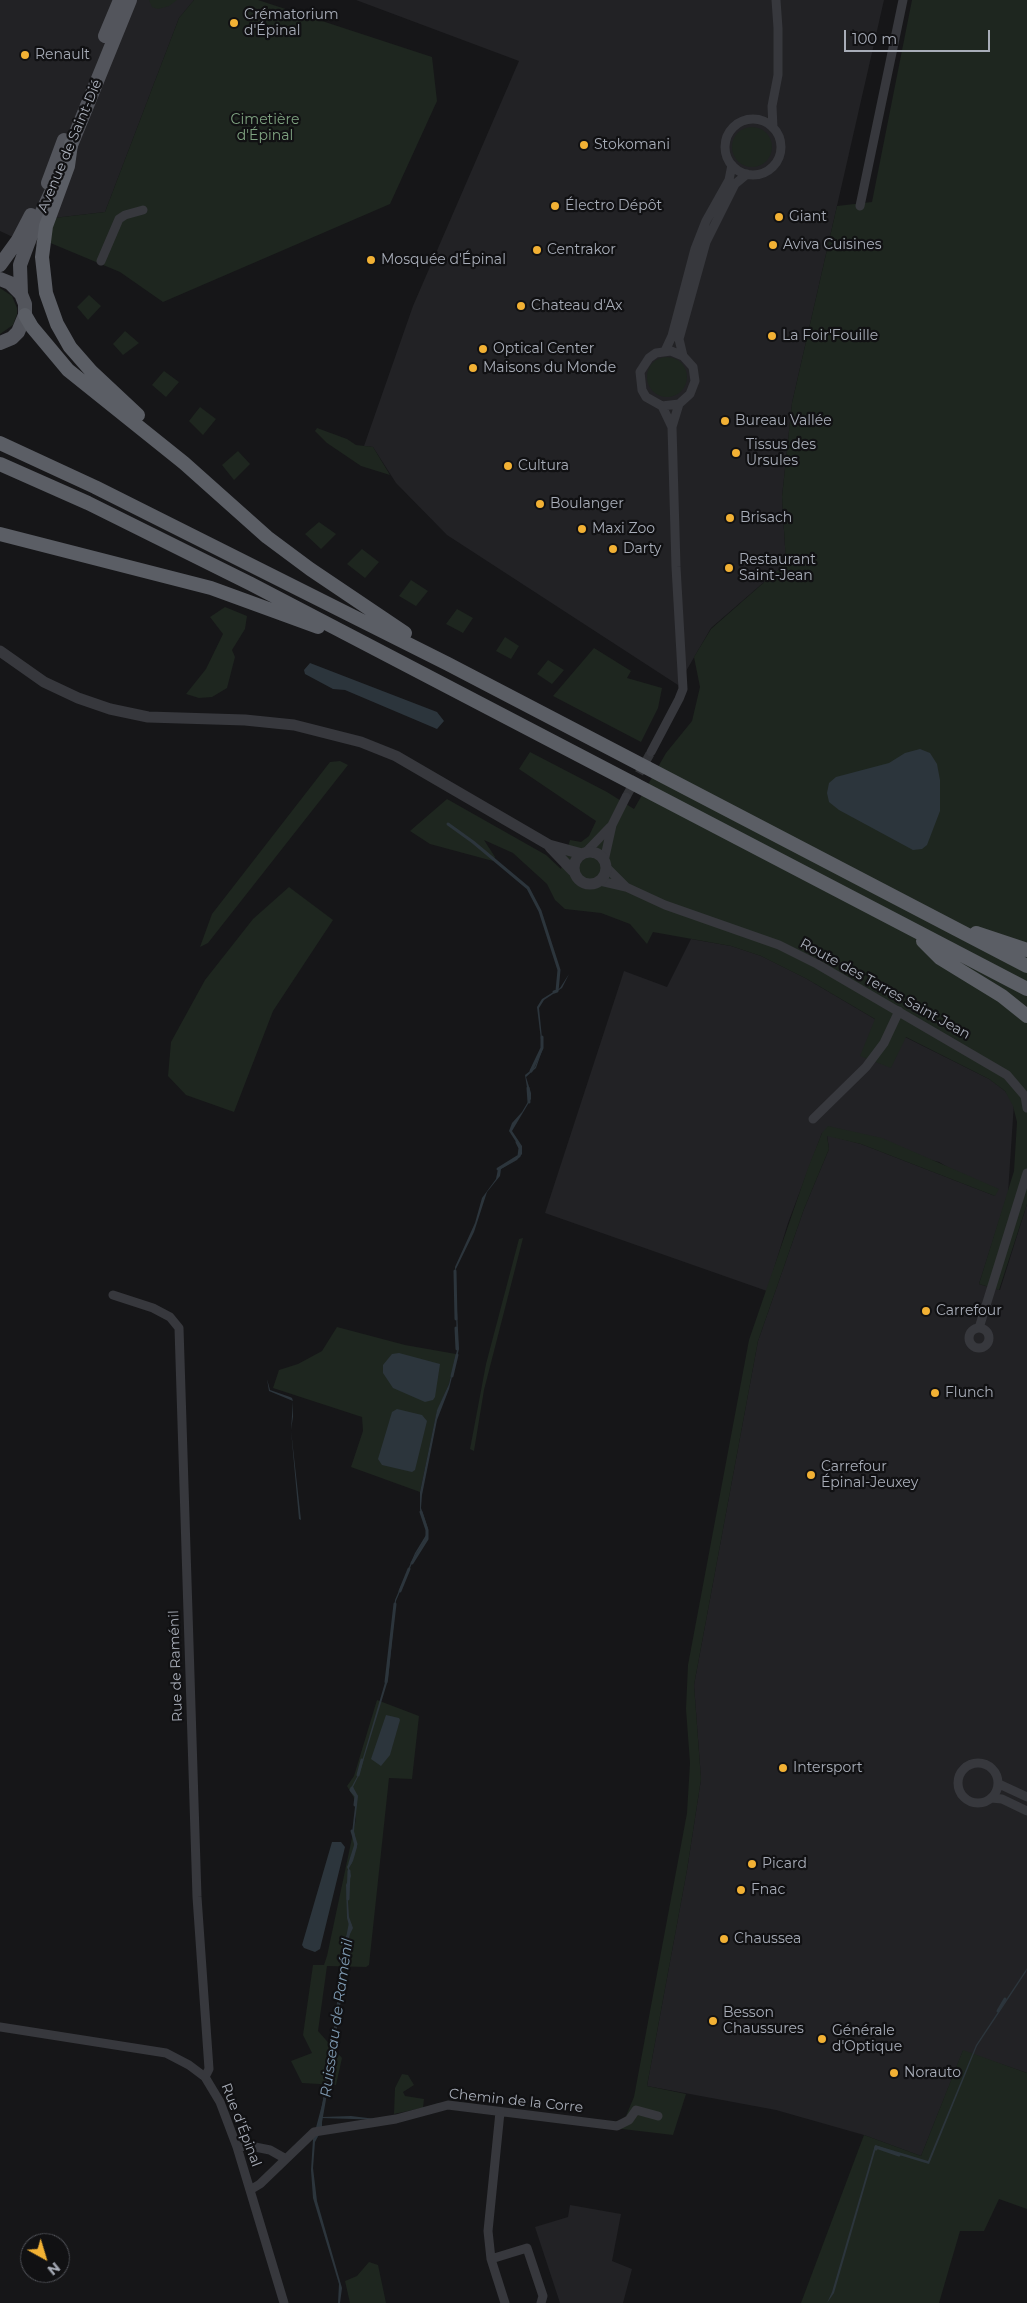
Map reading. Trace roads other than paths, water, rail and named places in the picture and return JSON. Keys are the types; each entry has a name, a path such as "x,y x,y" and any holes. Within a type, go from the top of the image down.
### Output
{"highway":[{"path":"72,144 68,166 46,226 42,257 46,292 51,307 57,324 70,347 91,371 139,416 184,463"},
{"path":"25,315 32,327 68,370 184,463 267,537 448,664"},
{"path":"0,443 140,509 448,664 1027,966"},
{"path":"0,464 178,547 360,640 1027,990"},
{"path":"0,534 211,588 328,631 360,640"},
{"path":"948,926 1000,940 1027,950"},
{"path":"913,931 940,958 1002,996 1027,1016"}],"main road":[{"name":"Avenue de Saint-Dié","path":"0,265 18,240 51,178 58,154 120,0"},
{"name":"Avenue de Saint-Dié","path":"25,315 25,304 21,294 20,265 72,144 130,0"},
{"path":"0,279 10,283 21,294"},
{"path":"1,344 18,332 25,315"}],"street":[{"path":"683,356 680,339 706,242 735,184 747,174 766,171 778,160 781,145 773,128 772,106 778,74 776,0"},
{"path":"860,206 903,0"},
{"path":"759,120 772,106"},
{"path":"747,174 732,165 728,159 725,144 731,130 744,121 759,120 773,128"},
{"path":"665,351 672,336 695,249 706,221 729,180 732,165"},
{"path":"101,261 118,219 143,210"},
{"path":"651,752 679,699 682,689 672,427 679,404 690,394 695,381 693,367 683,356 665,351 649,358 640,372 640,381 646,397 662,406 672,427"},
{"path":"662,406 679,404"},
{"path":"0,651 44,682 78,698 110,709 148,717 245,720 294,725 361,742 396,756 549,846 574,871"},
{"path":"612,825 607,866 600,881 590,885 584,884 576,877 574,871 575,860 612,825 626,797"},
{"path":"549,846 597,854 607,866"},
{"name":"Route des Terres Saint Jean","path":"607,866 626,887"},
{"name":"Route des Terres Saint Jean","path":"600,881 626,887 665,905 779,945 817,964 1007,1075 1025,1096 1027,1108"},
{"path":"813,1119 866,1067 884,1043 900,1011"},
{"path":"980,1328 1027,1172"},
{"name":"Rue de Raménil","path":"113,1296 153,1308 170,1317 179,1328 197,1897 210,2069 205,2077"},
{"path":"992,1798 997,1792 999,1784 994,1769 988,1764 972,1763 962,1771 958,1783 964,1797 977,1803 992,1798 1002,1799 1027,1811"},
{"path":"999,1784 1027,1797"},
{"name":"Rue d’Épinal","path":"0,2027 166,2053 189,2065 205,2077 220,2102 237,2147 284,2303"},
{"name":"Chemin de la Corre","path":"250,2190 260,2184 314,2132 396,2119 448,2106 618,2126 629,2120 636,2110 658,2116"},
{"path":"500,2112 488,2231 491,2258 505,2303"},
{"path":"237,2147 250,2146 270,2150 286,2159"},
{"path":"491,2258 527,2248 543,2296 541,2303"}],"water":[{"path":"310,663 437,712 444,721 437,729 345,690 333,689 305,674 304,670"},
{"path":"920,749 930,753 937,764 940,780 940,811 927,845 922,849 913,850 839,810 829,802 827,793 829,783 836,777 889,763 905,753"},
{"path":"569,974 562,988 544,1000 539,1008 543,1048 536,1068 526,1077 531,1099 512,1131 522,1146 522,1154 517,1160 501,1169 500,1176 487,1192 474,1232 455,1271 455,1267 475,1223 482,1198 496,1179 498,1169 516,1158 520,1153 520,1148 509,1131 512,1123 522,1112 529,1100 525,1075 535,1067 542,1048 537,1007 542,999 560,988"},
{"path":"455,1275 459,1349 449,1389 437,1420 422,1495 421,1508 428,1529 428,1536 416,1554 396,1601 388,1680 359,1775 353,1787 358,1796 354,1831 357,1847 349,1868 351,1876 347,1887 349,1917 353,1928 347,1940 341,2000 322,2117 351,2116 384,2120 322,2118 322,2129 315,2142 313,2168 317,2201 342,2288 340,2303 338,2303 339,2284 313,2198 311,2170 313,2139 323,2101 340,2000 346,1937 350,1929 347,1918 346,1885 350,1875 347,1867 355,1850 352,1833 356,1798 351,1788 358,1775 386,1679 395,1600 415,1553 426,1535 427,1530 420,1510 420,1492 437,1410 449,1384 457,1350"},
{"path":"399,1353 440,1364 433,1400 425,1402 393,1388 383,1373 383,1365 392,1354"},
{"path":"267,1379 270,1390 290,1397 293,1401 269,1391"},
{"path":"293,1401 293,1417 291,1430"},
{"path":"397,1409 422,1415 427,1421 415,1470 412,1472 382,1465 378,1459 392,1412"},
{"path":"291,1430 301,1520 299,1519"},
{"path":"386,1715 399,1718 400,1720 390,1755 381,1766 371,1759"},
{"path":"332,1842 341,1842 345,1847 320,1949 315,1952 304,1948 302,1945"},
{"path":"1027,1968 977,2046 929,2164 876,2148 834,2293 827,2303 832,2292 875,2145 928,2161 976,2045"}],"waterway":[{"name":"Ruisseau de Raménil","path":"448,824 473,842 528,888 540,911 559,970 557,991 554,992"},
{"name":"Ruisseau de Raménil","path":"531,1071 542,1048 542,1037"},
{"name":"Ruisseau de Raménil","path":"528,1088 529,1102"},
{"name":"Ruisseau de Raménil","path":"498,1169 519,1156 520,1148 517,1142"},
{"name":"Ruisseau de Raménil","path":"455,1271 456,1319"},
{"name":"Ruisseau de Raménil","path":"456,1328 457,1349"},
{"name":"Ruisseau de Raménil","path":"452,1376 457,1355"},
{"name":"Ruisseau de Raménil","path":"412,1563 427,1539 427,1530 421,1512"},
{"name":"Ruisseau de Raménil","path":"400,1591 409,1569"},
{"name":"Ruisseau de Raménil","path":"386,1682 395,1604"},
{"name":"Ruisseau de Raménil","path":"358,1775 362,1760"},
{"name":"Ruisseau de Raménil","path":"352,1788 351,1790 356,1796 355,1805"},
{"name":"Ruisseau de Raménil","path":"350,1863 356,1844 352,1831"},
{"name":"Ruisseau de Raménil","path":"348,1899 349,1871"},
{"name":"Ruisseau de Raménil","path":"335,2032 344,1956 350,1925"},
{"path":"998,2011 1005,1999"},
{"name":"Ruisseau de Raménil","path":"320,2125 335,2040"},
{"path":"876,2149 876,2147 899,2155"}],"tunnel":[{"path":"626,797 651,752"}],"place":[{"name":"Crématorium d'Épinal","path":"234,23"},
{"name":"Renault","path":"25,55"},
{"name":"Stokomani","path":"584,145"},
{"name":"Électro Dépôt","path":"555,206"},
{"name":"Giant","path":"779,217"},
{"name":"Aviva Cuisines","path":"773,245"},
{"name":"Centrakor","path":"537,250"},
{"name":"Mosquée d'Épinal","path":"371,260"},
{"name":"Chateau d'Ax","path":"521,306"},
{"name":"La Foir'Fouille","path":"772,336"},
{"name":"Optical Center","path":"483,349"},
{"name":"Maisons du Monde","path":"473,368"},
{"name":"Bureau Vallée","path":"725,421"},
{"name":"Tissus des Ursules","path":"736,453"},
{"name":"Cultura","path":"508,466"},
{"name":"Boulanger","path":"540,504"},
{"name":"Brisach","path":"730,518"},
{"name":"Maxi Zoo","path":"582,529"},
{"name":"Darty","path":"613,549"},
{"name":"Restaurant Saint-Jean","path":"729,568"},
{"name":"Carrefour","path":"926,1311"},
{"name":"Flunch","path":"935,1393"},
{"name":"Carrefour Épinal-Jeuxey","path":"811,1475"},
{"name":"Intersport","path":"783,1768"},
{"name":"Picard","path":"752,1864"},
{"name":"Fnac","path":"741,1890"},
{"name":"Chaussea","path":"724,1939"},
{"name":"Besson Chaussures","path":"713,2021"},
{"name":"Générale d'Optique","path":"822,2039"},
{"name":"Norauto","path":"894,2073"}],"park label":[{"name":"Cimetière d'Épinal","path":"265,128"}]}
